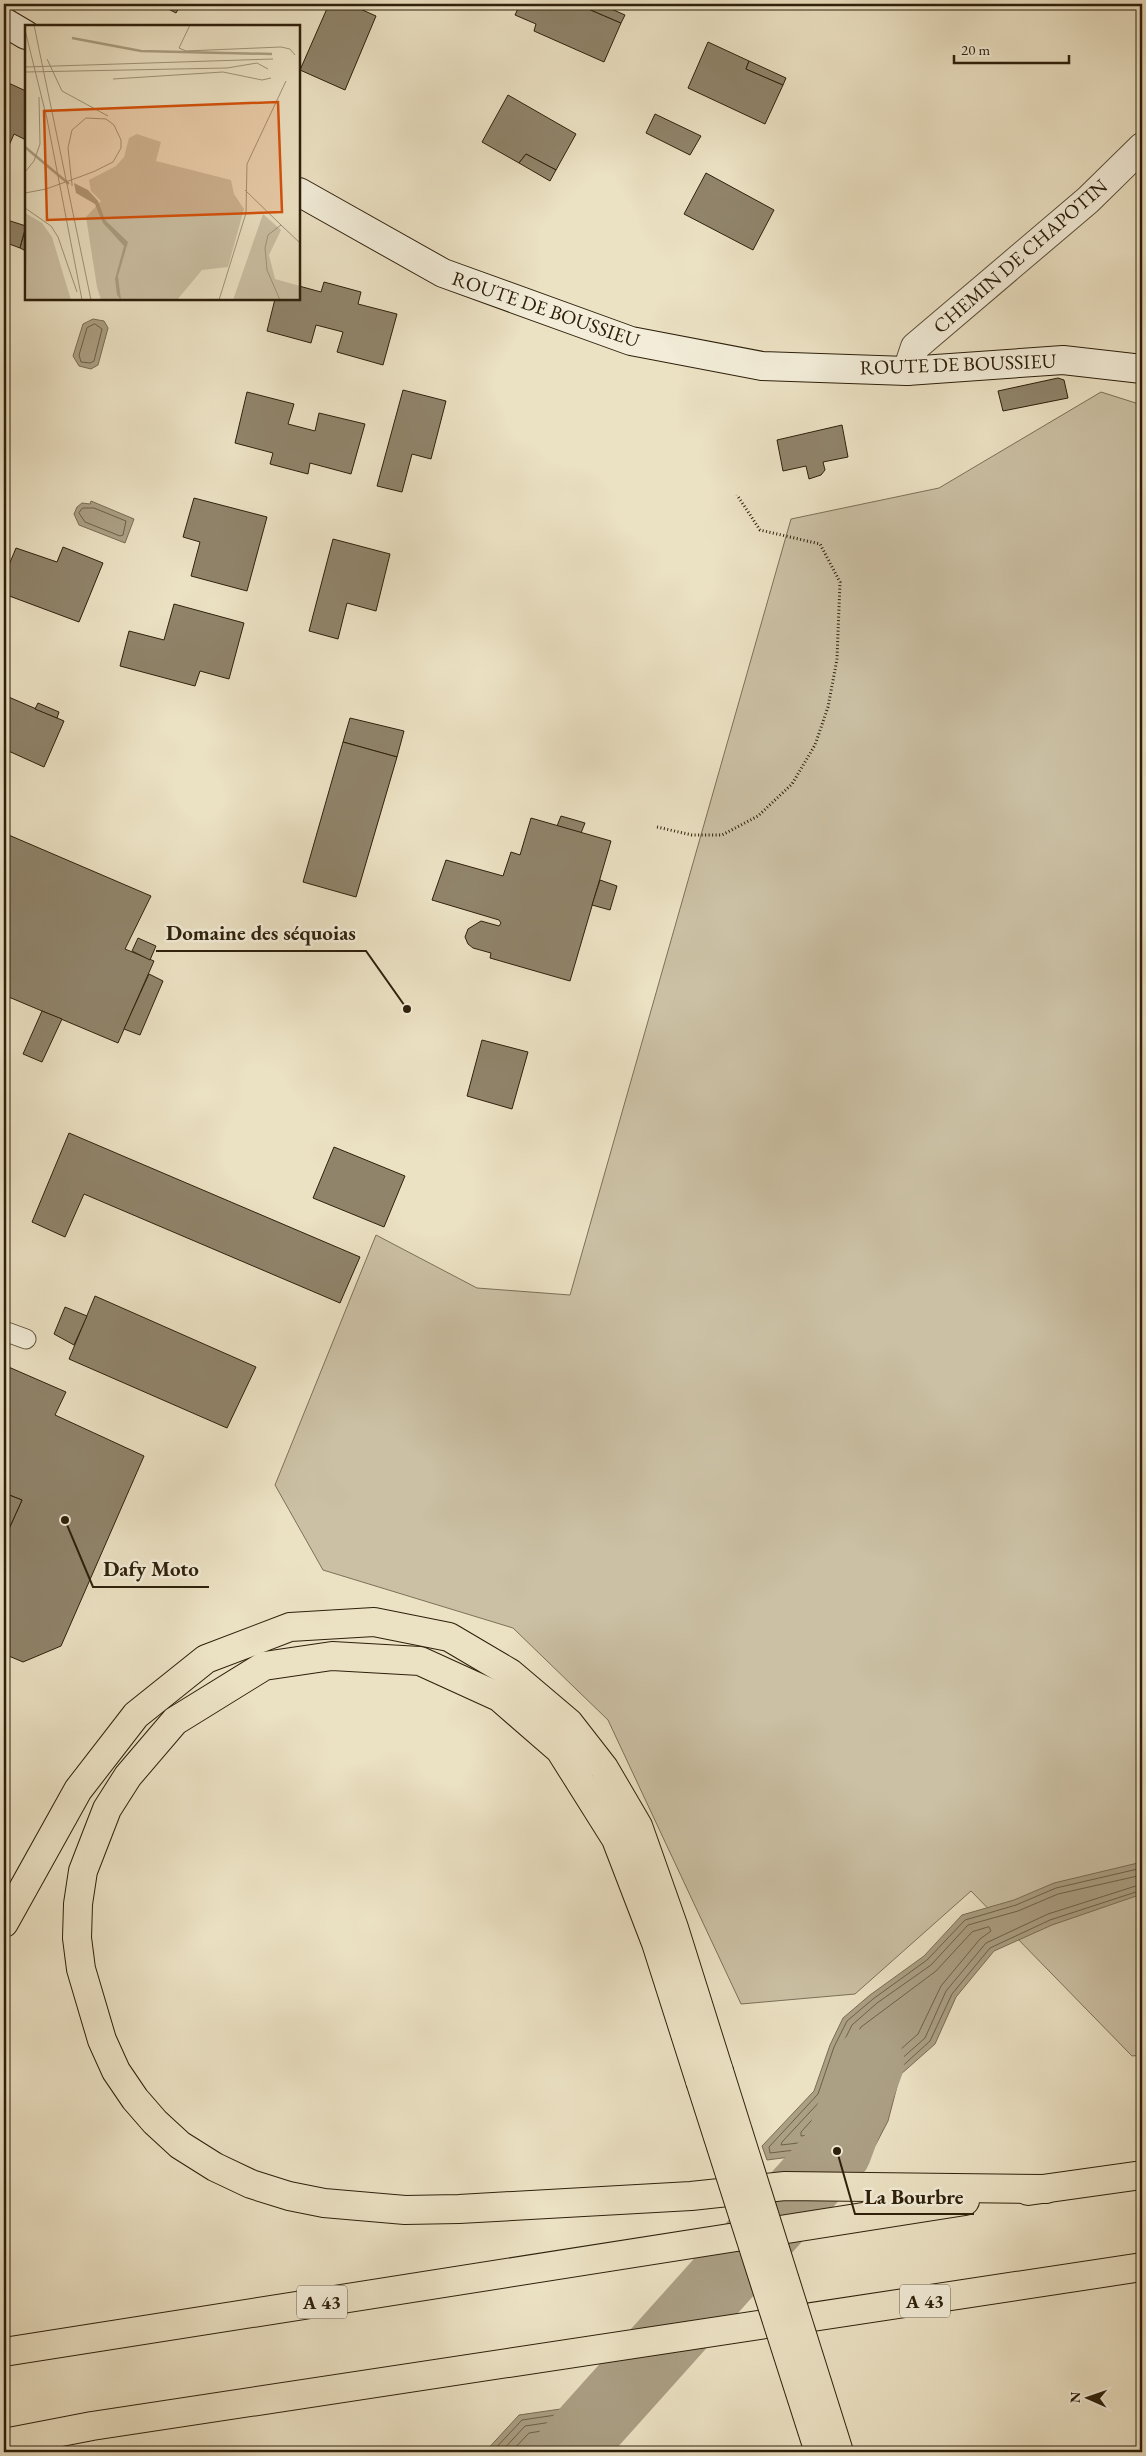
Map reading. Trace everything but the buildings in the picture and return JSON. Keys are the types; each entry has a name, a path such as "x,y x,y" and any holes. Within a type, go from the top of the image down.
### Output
{"highway":[{"path":"4,1923 78,1790 136,1715 206,1659 290,1627 374,1622 449,1637 510,1673 569,1723 604,1768 638,1826 674,1928 710,2076 819,2452"},
{"path":"839,2452 710,2076 616,1838 560,1750 499,1697 420,1661 332,1656 264,1666 175,1721 128,1776 107,1809 83,1871 78,1904 77,1938 81,1969 102,2040 116,2070 135,2099 155,2122 180,2145 215,2167 251,2184 289,2196 334,2204 405,2210 459,2210 692,2196 785,2186 1046,2188"},
{"name":"A 43","path":"4,2352 640,2251 1046,2188 1142,2175"},
{"name":"A 43","path":"4,2443 92,2426 1142,2267"}],"street":[{"path":"4,22 25,34"},
{"name":"CHEMIN DE CHAPOTIN","path":"906,371 915,347 1088,200 1142,147"},
{"name":"ROUTE DE BOUSSIEU","path":"300,193 443,273 631,341 762,366 906,371 1063,360 1142,369"}],"lane":[{"path":"4,1331 26,1339"}],"path":[{"path":"657,827 692,835 722,834 758,816 792,784 815,745 828,707 837,659 840,582 820,544 760,530 737,495"}],"shaded area":[{"path":"1101,392 1142,405 1142,2055 1132,2056 971,1891 855,1994 741,2004 608,1720 513,1628 323,1570 275,1485 376,1235 477,1288 570,1295 791,519 939,488"}],"water":[{"path":"93,319 104,321 108,328 98,365 91,369 79,366 73,356 83,324"},
{"path":"91,501 134,519 125,543 79,525 74,514 77,507 82,503 90,504"},
{"path":"1142,1862 1142,1894 1052,1925 994,1951 956,1997 935,2044 900,2075 888,2121 875,2146 767,2160 762,2146 814,2091 830,2045 843,2018 870,1995 924,1956 962,1915 1014,1900 1054,1883"},
{"path":"646,2398 597,2452 485,2452 519,2415"}],"waterway":[{"path":"567,2452 837,2151 870,2062"}],"place":[{"name":"Domaine des séquoias","path":"407,1009"},
{"name":"Dafy Moto","path":"65,1520"},
{"name":"La Bourbre","path":"837,2151"}]}
